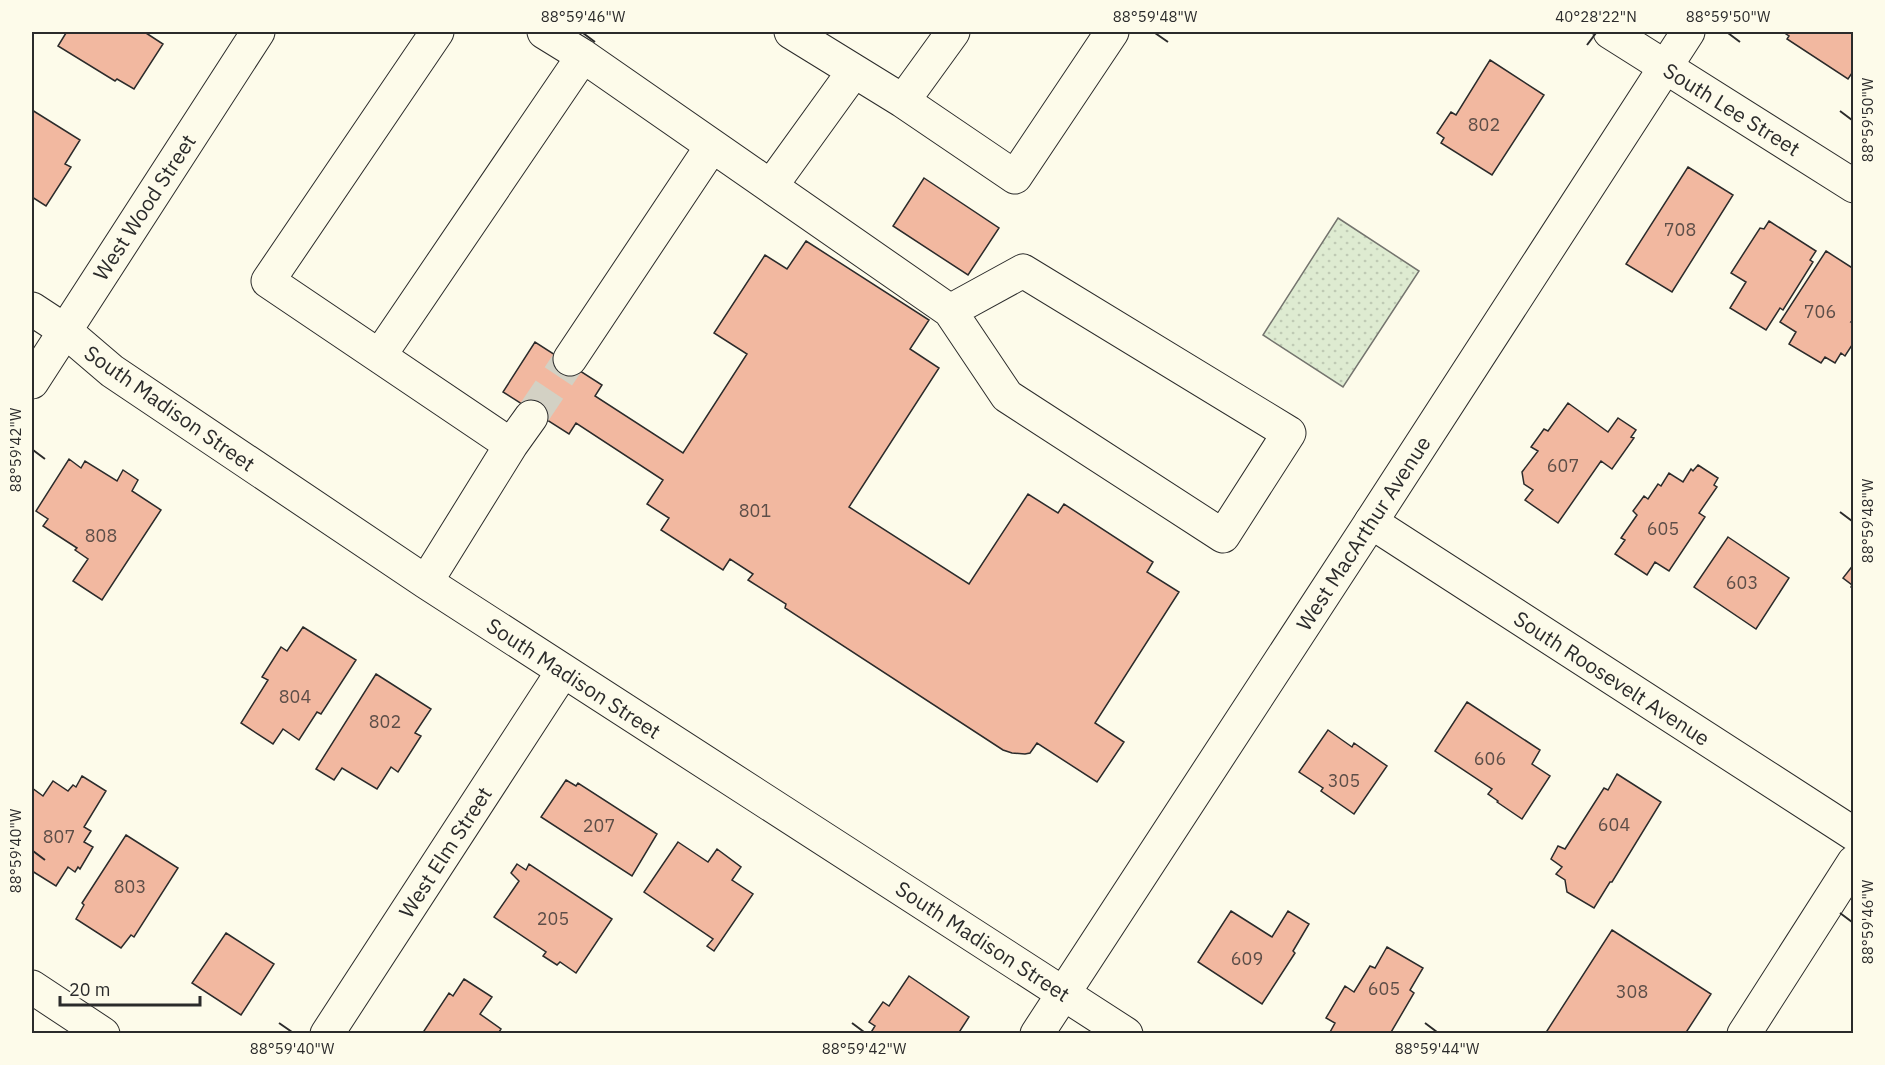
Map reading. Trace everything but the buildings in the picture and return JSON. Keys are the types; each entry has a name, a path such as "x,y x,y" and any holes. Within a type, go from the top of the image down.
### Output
{"street":[{"name":"West Wood Street","path":"32,382 258,32"},
{"path":"437,32 268,281 511,445"},
{"path":"544,32 583,56 950,311 1007,396 1223,536 1289,432 1023,271 950,311"},
{"path":"791,32 903,101 1015,177 1112,32"},
{"path":"903,101 954,32"},
{"name":"South Lee Street","path":"1610,32 1854,186"},
{"name":"West MacArthur Avenue","path":"1037,1034 1688,32"},
{"path":"380,355 583,56"},
{"path":"771,186 854,71"},
{"path":"570,359 712,146"},
{"name":"South Madison Street","path":"32,309 64,330 103,365 426,582 1126,1034"},
{"path":"426,582 511,445 531,417"},
{"name":"South Roosevelt Avenue","path":"1371,522 1854,834"},
{"name":"West Elm Street","path":"327,1034 563,671"},
{"path":"1743,1034 1854,862"},
{"path":"32,987 103,1034"}],"green space":[{"path":"1338,218 1419,271 1343,387 1263,335"}],"tunnel":[{"path":"531,417 570,359"}]}
